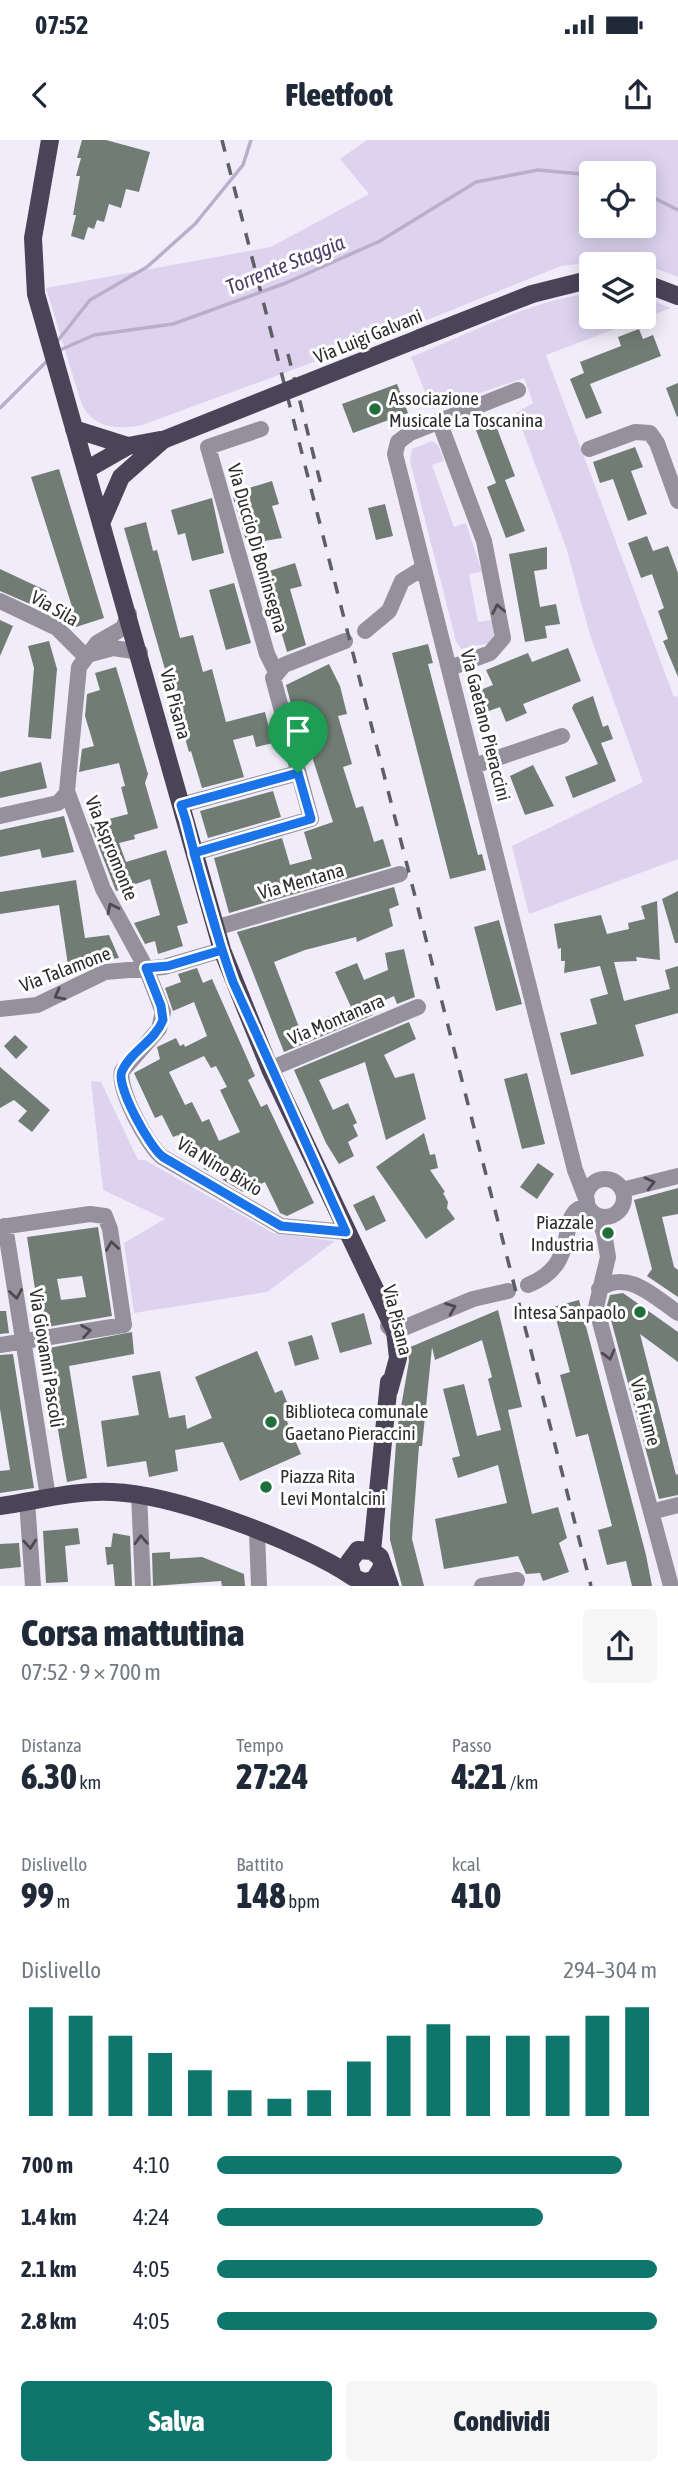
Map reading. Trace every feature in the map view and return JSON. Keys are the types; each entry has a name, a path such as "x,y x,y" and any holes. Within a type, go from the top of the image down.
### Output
{"main road":[{"name":"Via Pisana","path":"50,140 33,238 36,294 129,614 222,950 270,1069 359,1260 386,1345 389,1391"},
{"name":"Via Luigi Galvani","path":"86,470 128,446 163,440 532,293 579,282"},
{"path":"656,288 678,296"},
{"name":"Via Luigi Galvani","path":"72,422 128,446"},
{"name":"Via Luigi Galvani","path":"102,521 116,485 131,465 163,440"},
{"name":"Via Luigi Galvani","path":"86,470 114,470 131,465"},
{"name":"Via Pisana","path":"359,1260 380,1296 395,1331 398,1358 389,1391 365,1550"},
{"path":"9,1506 48,1497 99,1492 139,1494 182,1505 315,1553 362,1582 374,1580 382,1567"},
{"path":"362,1582 349,1562 365,1550"},
{"path":"315,1553 365,1550 380,1557 390,1586"}],"street":[{"name":"Via Gaetano Pieraccini","path":"518,390 403,437 395,451 571,1146 591,1202"},
{"path":"439,421 484,541 503,635 500,644 489,653 450,668"},
{"name":"Via Duccio Di Boninsegna","path":"261,429 208,447 267,654 276,671"},
{"path":"589,449 635,432 650,433 657,443 678,501"},
{"path":"365,631 389,611 402,581 423,568"},
{"name":"Via Sila","path":"0,601 57,628 85,656"},
{"path":"85,656 97,643 120,631 129,614"},
{"path":"194,853 311,819 273,683 276,671 288,663 345,641"},
{"path":"85,656 113,648 139,652"},
{"name":"Via Aspromonte","path":"85,656 76,681 67,793 109,902 146,968"},
{"path":"474,766 562,736"},
{"path":"181,805 298,773"},
{"path":"0,816 58,803 67,793"},
{"name":"Via Mentana","path":"215,928 400,874"},
{"name":"Via Talamone","path":"0,1009 37,1005 105,972 168,966 222,950"},
{"name":"Via Nino Bixio","path":"146,968 161,1006 163,1020 126,1065 120,1077 152,1148 281,1226 346,1232"},
{"name":"Via Montanara","path":"270,1069 418,1007"},
{"path":"622,1190 678,1176"},
{"path":"528,1285 555,1270 565,1252 570,1217 577,1209 591,1202 608,1180 622,1190 624,1201 615,1214 612,1228 616,1254 630,1282"},
{"path":"591,1202 615,1214"},
{"path":"591,1202 606,1237 608,1257 599,1289"},
{"path":"0,1345 124,1325 105,1216 90,1214 2,1227"},
{"name":"Via Giovanni Pascoli","path":"2,1227 48,1497"},
{"path":"599,1289 617,1280 630,1282 678,1313"},
{"name":"Via Fiume","path":"599,1289 596,1307 651,1512 673,1583"},
{"path":"373,1299 391,1331 395,1331 480,1297 508,1291"},
{"path":"139,1494 143,1586"},
{"path":"651,1512 678,1505"},
{"path":"9,1506 33,1586"},
{"path":"257,1532 259,1586"},
{"path":"482,1586 517,1580"}],"shaded area":[{"path":"367,140 678,140 678,277 656,269 656,252 579,252 579,264 561,266 412,326 142,425 105,425 84,409 46,288 271,247 369,194 340,159"},
{"path":"579,295 579,329 615,329 546,355 674,697 678,696 678,859 529,914 512,846 643,782 590,635 566,547 516,413 533,403 524,378 432,409 411,357 500,319"},
{"path":"656,302 671,308 656,314"},
{"path":"432,441 438,445 444,461 432,465 454,527 466,523 482,572 469,574 478,622 492,620 494,636 490,643 461,649 456,641 410,461 412,449"},
{"path":"91,1081 101,1082 138,1160 145,1160 273,1233 335,1241 267,1292 134,1313 124,1243 165,1219 103,1190"}],"building":[{"path":"82,140 106,140 150,152 139,192 126,189 121,208 109,204 104,222 97,220 94,229 88,227 84,240 71,236 80,176 76,176 81,158 77,158"},
{"path":"639,329 643,339 653,335 661,356 590,384 602,413 586,419 570,379 584,373 580,362 621,346 618,337"},
{"path":"678,383 678,416 677,417 666,388"},
{"name":"Associazione Musicale La Toscanina","path":"397,384 408,413 353,433 342,404"},
{"path":"495,423 515,476 505,480 525,531 506,538 487,487 496,483 476,430"},
{"path":"635,447 643,467 631,471 647,514 628,521 613,479 600,483 593,462"},
{"path":"59,469 104,618 73,628 67,610 74,613 31,477"},
{"path":"272,481 279,504 272,506 282,538 247,544 233,497 251,492 249,488"},
{"path":"212,498 224,553 192,561 185,533 178,535 171,510"},
{"path":"385,504 393,536 376,540 368,508"},
{"path":"146,522 153,551 157,550 180,638 193,635 203,672 212,669 226,722 265,712 273,743 256,747 253,735 233,740 244,777 202,788 191,751 189,752 124,528"},
{"path":"647,536 653,551 668,546 678,573 678,677 663,641 668,639 658,611 664,608 652,574 641,578 628,543"},
{"path":"547,547 547,569 534,571 540,607 556,604 560,624 545,626 547,638 525,642 509,554"},
{"path":"295,563 302,586 290,589 306,645 287,652 270,593 262,595 256,575"},
{"path":"0,569 47,591 43,599 48,601 44,610 0,591"},
{"path":"234,583 251,643 226,650 209,590"},
{"path":"0,620 13,626 0,656"},
{"path":"49,641 57,669 51,739 28,737 34,668 28,646"},
{"path":"428,644 433,663 428,664 478,855 482,854 486,870 450,879 392,653"},
{"path":"568,648 581,681 523,704 527,713 506,722 500,707 483,713 475,692 493,685 486,670 528,653 532,662"},
{"path":"329,664 340,686 347,714 338,716 352,764 343,767 356,808 363,806 374,842 383,839 391,866 229,913 214,858 282,838 290,865 312,859 304,832 333,822 306,738 300,738 286,685"},
{"path":"116,667 148,774 145,783 158,828 119,843 126,862 166,850 188,923 177,926 183,946 158,954 155,941 145,944 134,923 160,915 150,879 116,891 90,824 128,814 121,787 125,786 119,763 79,772 82,749 94,746 85,716 87,694 100,690 95,673"},
{"path":"593,696 603,727 608,725 613,739 601,743 616,781 573,798 565,777 598,764 572,708 574,704"},
{"path":"41,762 47,788 0,798 0,772"},
{"path":"533,765 554,806 525,815 510,776"},
{"path":"273,791 281,817 208,838 200,811"},
{"path":"64,816 74,852 42,858 40,849 0,857 0,830"},
{"path":"76,880 85,938 109,935 119,958 68,965 59,905 0,914 0,892"},
{"path":"394,887 399,905 389,909 393,926 357,942 356,937 305,950 274,962 302,1035 322,1027 319,1020 351,1007 335,972 357,963 364,980 388,970 385,953 404,949 415,997 397,1004 394,996 370,1007 373,1015 284,1052 237,932"},
{"path":"678,891 678,943 675,943 662,899"},
{"path":"657,901 660,960 636,957 637,961 614,962 624,1001 670,989 665,970 678,966 678,1013 635,1025 644,1056 571,1075 560,1033 597,1024 590,999 608,994 600,966 564,973 565,961 561,961 561,948 558,949 554,924 601,915 607,934 629,929 628,923 645,919 641,906"},
{"path":"499,920 522,1004 496,1011 474,927"},
{"path":"197,968 203,983 212,979 255,1076 248,1080 261,1107 267,1104 314,1203 287,1216 280,1213 265,1182 243,1192 223,1180 217,1167 208,1171 204,1169 196,1152 188,1155 178,1135 173,1137 162,1115 155,1118 134,1073 160,1059 157,1047 176,1038 180,1046 184,1044 185,1047 207,1036 194,1002 173,1011 165,988 181,982 178,974","holes":["204,1056 211,1068 216,1066 227,1087 220,1090 240,1132 219,1141 209,1119 202,1122 192,1102 185,1105 169,1072"]},
{"path":"409,1022 416,1039 384,1055 395,1078 414,1073 426,1119 386,1140 365,1062 319,1080 333,1110 348,1103 357,1123 353,1125 358,1136 348,1142 354,1156 339,1164 326,1143 294,1070"},
{"path":"15,1035 28,1047 16,1059 4,1046"},
{"path":"0,1067 50,1110 32,1132 18,1121 27,1111 14,1100 0,1108"},
{"path":"527,1073 545,1144 522,1149 504,1079"},
{"path":"424,1133 430,1155 435,1154 438,1168 430,1170 445,1192 443,1193 448,1202 447,1208 455,1219 426,1239 376,1167"},
{"path":"538,1163 554,1174 537,1199 520,1187"},
{"path":"678,1188 678,1214 662,1217 674,1267 678,1270 678,1297 647,1276 652,1269 634,1200"},
{"path":"374,1195 386,1221 366,1231 353,1205"},
{"path":"98,1227 112,1316 41,1328 27,1237","holes":["82,1276 86,1297 61,1300 57,1279"]},
{"path":"623,1293 678,1332 678,1362 640,1334 676,1475 678,1474 678,1495 659,1499 607,1305 610,1295"},
{"path":"579,1300 652,1586 632,1586 626,1561 607,1565 598,1530 612,1526 588,1434 576,1437 560,1375 570,1372 553,1307"},
{"path":"498,1310 522,1407 508,1410 532,1514 558,1507 567,1538 559,1543 569,1572 543,1581 540,1573 526,1574 518,1556 444,1569 435,1519 507,1503 498,1465 458,1478 452,1458 460,1456 443,1389 464,1384 477,1436 501,1430 488,1379 492,1377 482,1340 435,1360 432,1347 422,1446 419,1446 412,1539 424,1586 402,1586 390,1540 390,1525 397,1430 409,1361 408,1348"},
{"path":"0,1311 6,1311 9,1333 0,1334"},
{"path":"364,1313 372,1344 340,1353 331,1323"},
{"path":"132,1332 134,1354 69,1366 87,1478 67,1482 44,1349"},
{"path":"312,1335 319,1359 295,1366 288,1342"},
{"path":"257,1351 275,1393 282,1390 290,1409 283,1412 301,1454 240,1481 223,1442 175,1450 178,1471 149,1477 146,1461 107,1467 101,1421 139,1415 132,1376 160,1371 169,1418 185,1415 187,1429 212,1418 195,1377"},
{"path":"13,1354 34,1488 0,1493 0,1471 10,1470 0,1409 0,1355"},
{"path":"78,1528 80,1544 65,1546 68,1582 46,1583 43,1531"},
{"path":"113,1533 130,1536 132,1586 115,1586 113,1564 107,1565 105,1547 111,1547"},
{"path":"19,1543 21,1567 0,1569 0,1544"},
{"path":"170,1552 170,1559 202,1557 244,1574 245,1586 222,1586 221,1581 153,1586 152,1553"}],"waterway":[{"path":"56,343 90,300 147,267 195,224 243,165 251,140"},
{"name":"Torrente Staggia","path":"58,351 94,335 173,324 286,283 380,241 476,182 538,170 579,174"},
{"name":"Torrente Staggia","path":"656,199 678,210"},
{"name":"Torrente Staggia","path":"0,408 50,358"}],"railway":[{"path":"222,140 591,1586"},
{"path":"288,354 323,493"}],"place":[{"name":"Associazione Musicale La Toscanina","path":"375,409"},
{"name":"Piazzale Industria","path":"608,1233"},
{"name":"Intesa Sanpaolo","path":"640,1312"},
{"name":"Biblioteca comunale Gaetano Pieraccini","path":"271,1422"},
{"name":"Piazza Rita Levi Montalcini","path":"266,1487"}],"route":[{"path":"298,773 181,805 186,821 215,928 218,939 222,950 233,982 270,1069 346,1232 281,1226 154,1151 121,1080 124,1068 159,1029 163,1020 163,1012 146,968 168,966 222,950 215,928 194,853 311,819 298,773"}]}
